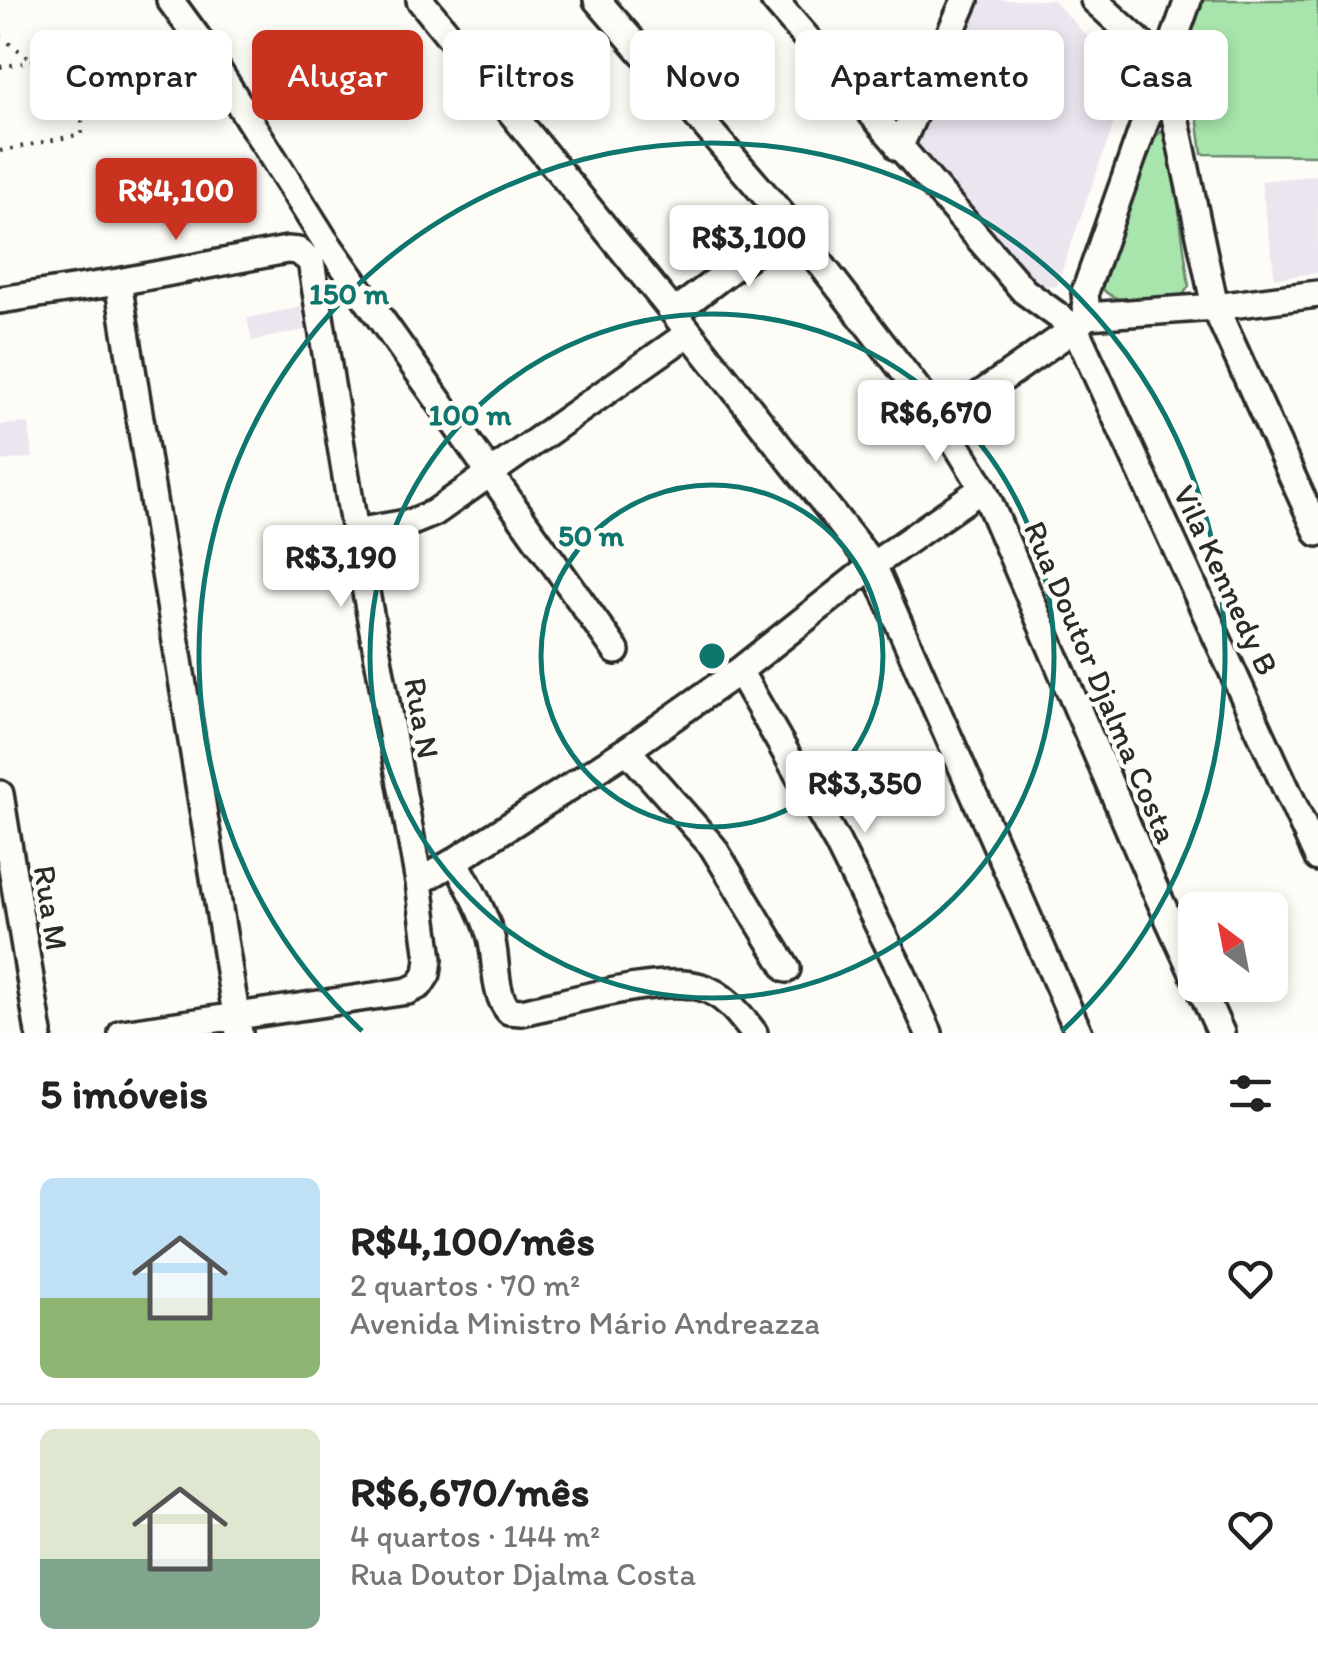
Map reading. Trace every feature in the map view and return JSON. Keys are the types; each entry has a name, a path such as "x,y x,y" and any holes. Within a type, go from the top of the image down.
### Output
{"street":[{"path":"170,0 191,30"},
{"path":"420,0 873,565 1079,1033"},
{"name":"Rua Doutor Djalma Costa","path":"597,0 790,224 942,422 983,488 1178,941"},
{"path":"774,0 1024,291 1081,322"},
{"path":"899,148 965,0"},
{"path":"1094,0 1127,30"},
{"path":"1177,30 1188,0"},
{"path":"232,94 324,239 616,650"},
{"path":"1081,322 1085,292 1145,120"},
{"path":"1176,120 1216,306 1318,533"},
{"path":"355,532 412,522 434,513 492,474 682,323 790,224"},
{"path":"0,300 287,250 306,260 324,239"},
{"name":"Rua N","path":"238,1025 408,991 420,985 427,974 429,958 419,882 306,260"},
{"path":"118,282 238,1025 122,1033"},
{"path":"942,422 1081,322 1318,294"},
{"name":"Vila Kennedy B","path":"1081,322 1318,858"},
{"path":"419,882 627,750 738,671 873,565 983,488"},
{"path":"738,671 837,842 929,1033"},
{"path":"627,750 713,846 786,968"},
{"name":"Rua M","path":"0,794 39,1033"},
{"path":"455,862 491,936 501,999 509,1011 522,1012 656,984 700,986 736,1009 754,1033"},
{"path":"1206,1002 1220,1033"}],"path":[{"path":"0,36 30,58"},
{"path":"0,66 30,62"},
{"path":"0,151 82,134 82,120"}],"shaded area":[{"path":"979,0 1053,0 1084,33 1084,120 1115,120 1056,287 1028,282 910,150 924,120 1064,120 1064,30 965,30"},
{"path":"1318,175 1318,273 1275,278 1261,181"},
{"path":"301,307 305,330 252,341 247,318"},
{"path":"29,423 33,458 0,461 0,425"}],"green space":[{"path":"1203,0 1318,0 1318,155 1202,154 1198,120 1228,120 1228,30 1193,30"},
{"path":"1161,132 1169,135 1189,286 1183,295 1149,300 1115,298 1098,283 1149,141"}]}
